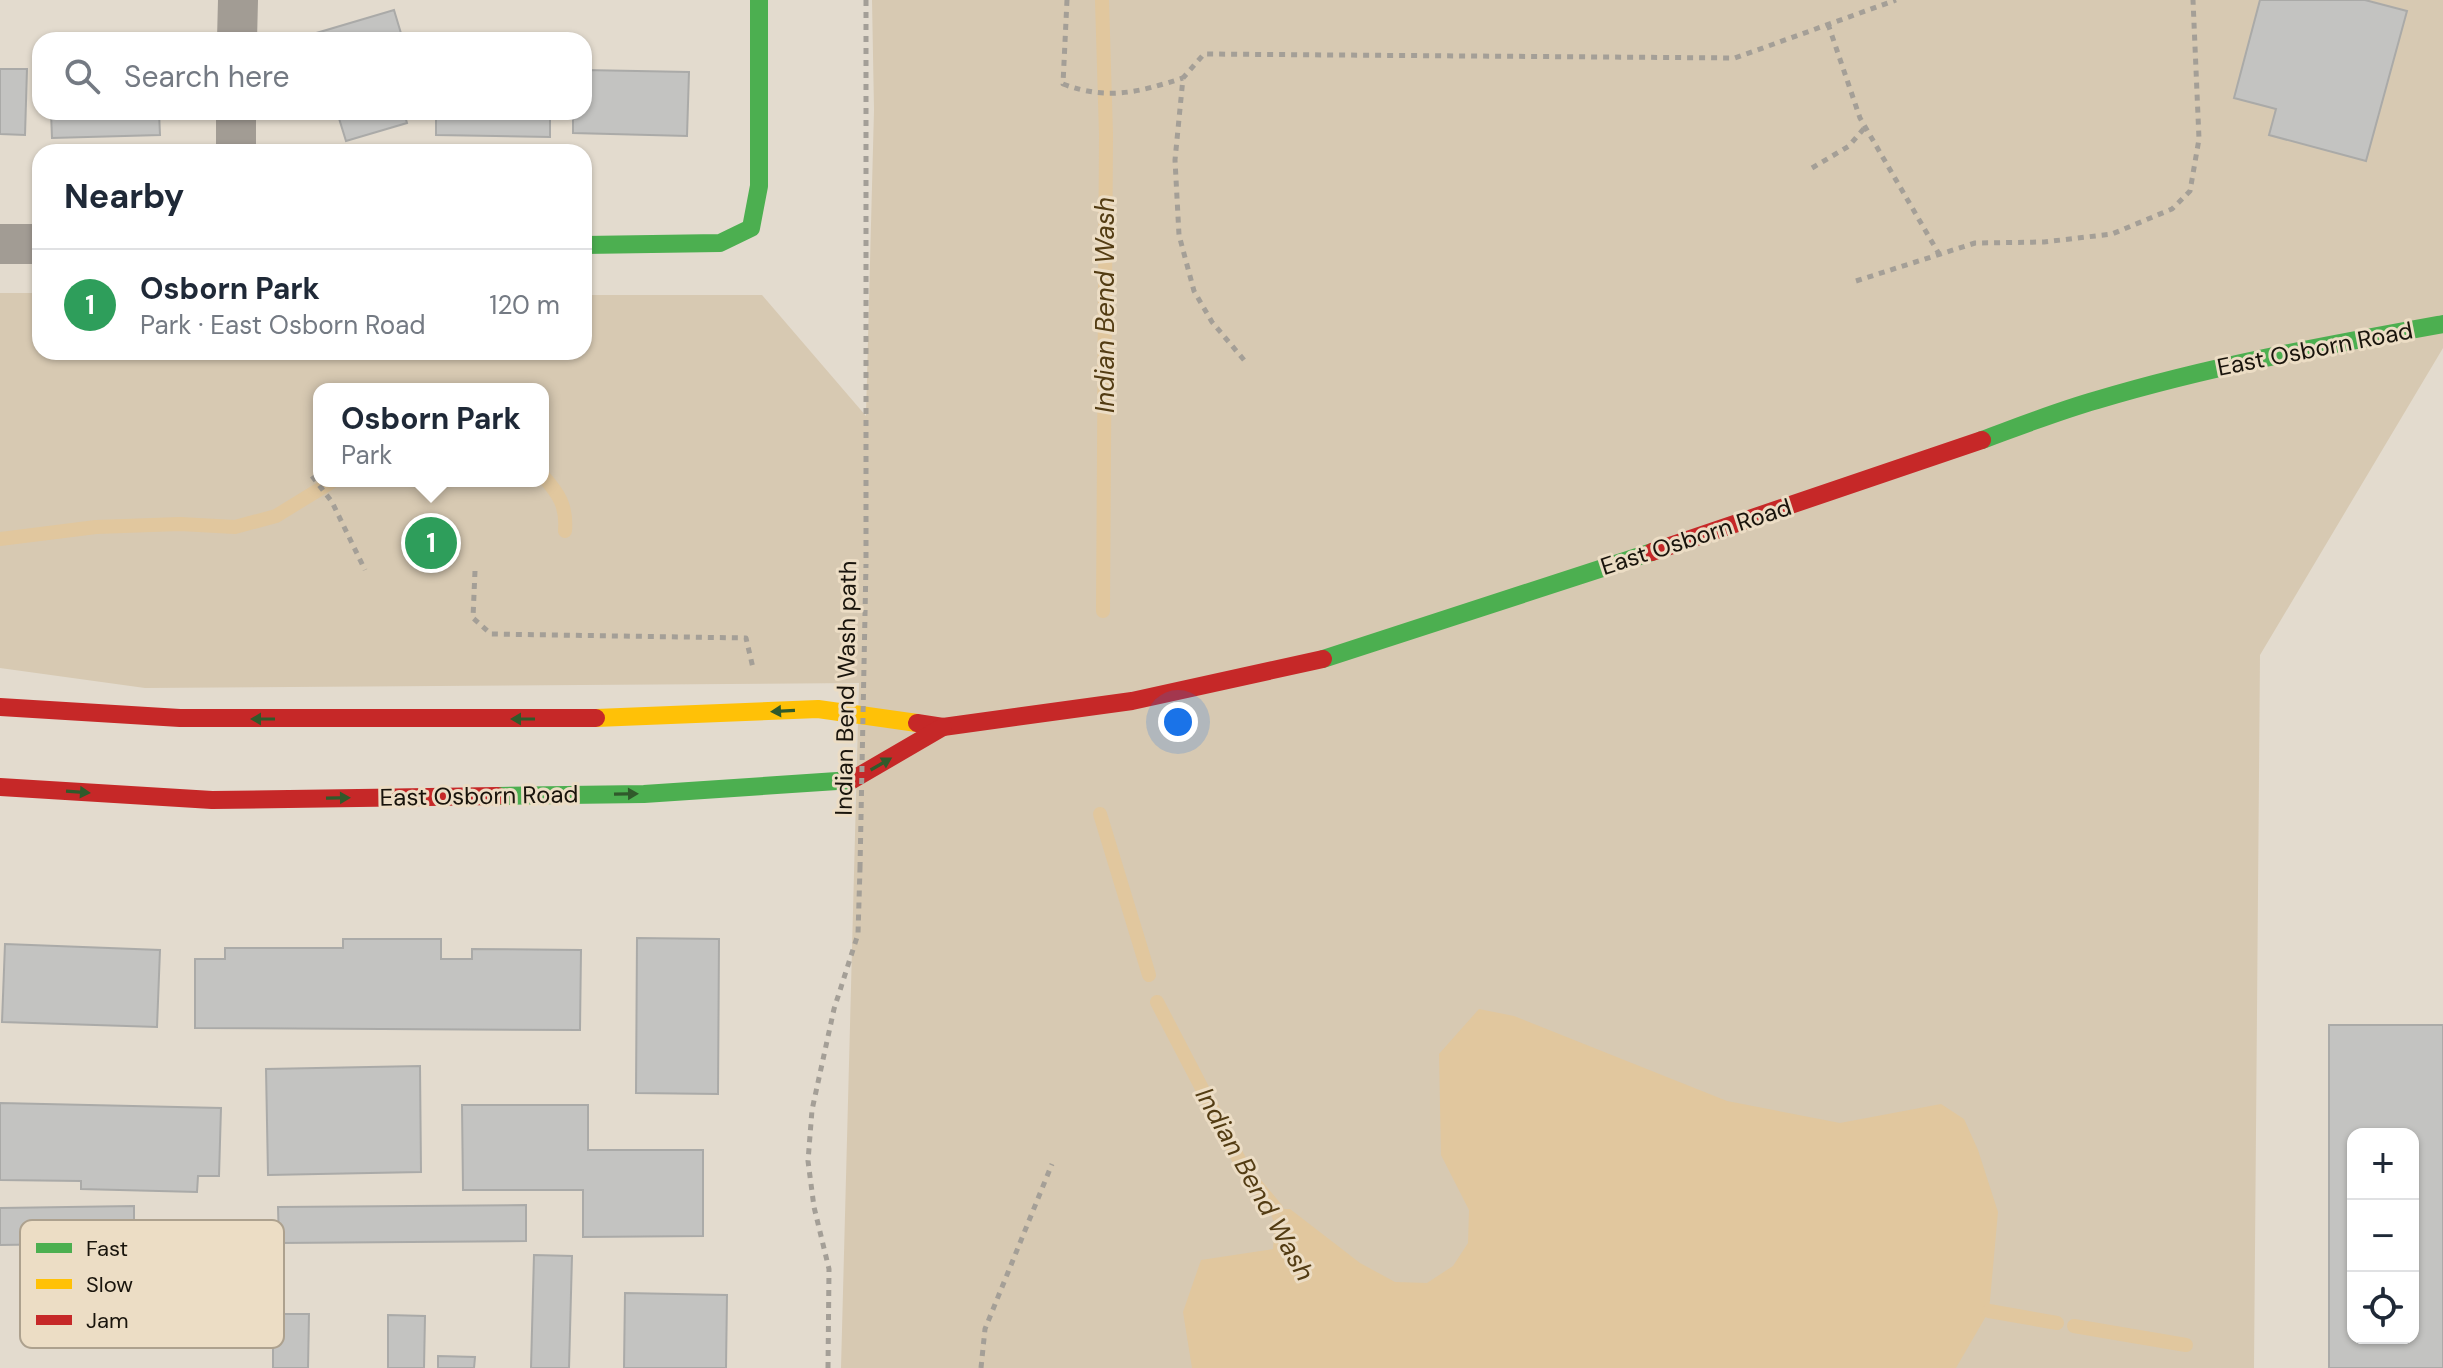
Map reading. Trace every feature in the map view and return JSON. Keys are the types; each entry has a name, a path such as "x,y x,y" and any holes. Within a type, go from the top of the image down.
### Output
{"main road":[{"path":"592,245 720,243 751,228 759,186 759,0"},
{"name":"East Osborn Road","path":"0,707 160,718 366,720 649,718 818,709 943,727 1132,701 1333,657 1765,515 2096,400 2309,348 2443,324"},
{"name":"East Osborn Road","path":"0,787 212,800 644,794 852,780 943,727"}],"street":[{"path":"237,32 238,0"},
{"path":"236,120 236,144"},
{"path":"0,244 32,244"}],"path":[{"name":"Indian Bend Wash path","path":"828,1368 829,1269 814,1207 808,1161 812,1110 834,1009 858,934 866,564 866,0"},
{"path":"1067,0 1063,84 1083,92 1136,93 1183,78 1204,54 1735,58 1896,0"},
{"path":"1856,281 1975,243 2044,242 2112,234 2172,209 2190,191 2199,139 2193,0"},
{"path":"1828,24 1860,118 1939,254"},
{"path":"1183,78 1175,160 1179,235 1194,291 1212,322 1244,360"},
{"path":"1812,168 1849,146 1866,126"},
{"path":"320,487 332,502 365,570"},
{"path":"475,571 473,618 491,634 746,638 754,672"},
{"path":"981,1368 985,1329 1052,1164"}],"shaded area":[{"path":"872,0 2443,0 2443,348 2260,655 2254,1368 841,1368 859,683 145,688 0,668 0,293 32,293 32,360 592,360 592,295 762,295 866,416 874,110"},
{"path":"1479,1009 1514,1016 1727,1101 1840,1123 1941,1104 1964,1119 1978,1150 1998,1212 1989,1311 1956,1368 1192,1368 1183,1312 1201,1260 1273,1249 1276,1209 1290,1209 1360,1263 1395,1282 1427,1283 1453,1266 1468,1243 1469,1210 1441,1155 1439,1054"}],"building":[{"path":"2260,0 2365,0 2407,11 2366,161 2269,135 2276,109 2234,98"},
{"path":"394,10 401,32 320,32"},
{"path":"0,69 27,69 25,135 0,134"},
{"path":"592,70 689,72 687,136 573,133 573,120 592,120"},
{"path":"51,120 159,120 160,135 52,138"},
{"path":"339,120 406,120 407,123 346,141"},
{"path":"436,120 550,120 550,137 436,135"},
{"path":"637,938 719,939 718,1094 636,1093"},
{"path":"343,939 441,939 441,959 472,959 472,949 581,950 580,1030 195,1028 195,959 225,959 225,948 343,948"},
{"path":"5,944 160,950 157,1027 2,1022"},
{"path":"2329,1025 2443,1025 2443,1368 2329,1368"},
{"path":"420,1066 421,1172 268,1175 266,1069"},
{"path":"0,1103 221,1108 219,1176 198,1176 197,1192 81,1189 81,1181 0,1180"},
{"path":"462,1105 588,1105 588,1150 703,1150 703,1236 583,1237 583,1190 463,1190"},
{"path":"526,1205 526,1241 284,1243 284,1220 278,1220 278,1207"},
{"path":"134,1206 134,1220 20,1220 20,1245 0,1245 0,1208"},
{"path":"534,1255 572,1256 569,1368 531,1368"},
{"path":"625,1293 727,1295 726,1368 624,1368"},
{"path":"284,1314 309,1314 308,1368 273,1368 273,1348 284,1348"},
{"path":"388,1315 425,1316 424,1368 388,1368"},
{"path":"438,1356 475,1357 474,1368 438,1368"}],"waterway":[{"name":"Indian Bend Wash","path":"1102,0 1106,134 1103,611"},
{"path":"549,484 561,501 565,531"},
{"path":"0,539 96,527 180,524 235,527 276,516 323,487"},
{"name":"Indian Bend Wash","path":"1100,814 1149,975"},
{"name":"Indian Bend Wash","path":"1157,1002 1246,1173 1276,1209 1284,1227"},
{"path":"1989,1311 2057,1323"},
{"path":"2074,1326 2186,1345"}],"traffic: fast":[{"path":"592,245 720,243 751,228 759,186 759,0"},
{"path":"1982,440 2082,404 2182,377 2312,348 2443,324"},
{"path":"1323,659 1652,552"},
{"path":"498,796 644,794 852,780"}],"traffic: slow":[{"path":"596,718 818,709 917,723"}],"traffic: jam":[{"path":"1652,552 1982,440"},
{"path":"917,723 943,727 1132,701 1323,659"},
{"path":"0,707 180,718 596,718"},
{"path":"852,780 943,727"},
{"path":"0,787 212,800 498,796"}],"place":[{"name":"Osborn Park","path":"431,543"}]}
